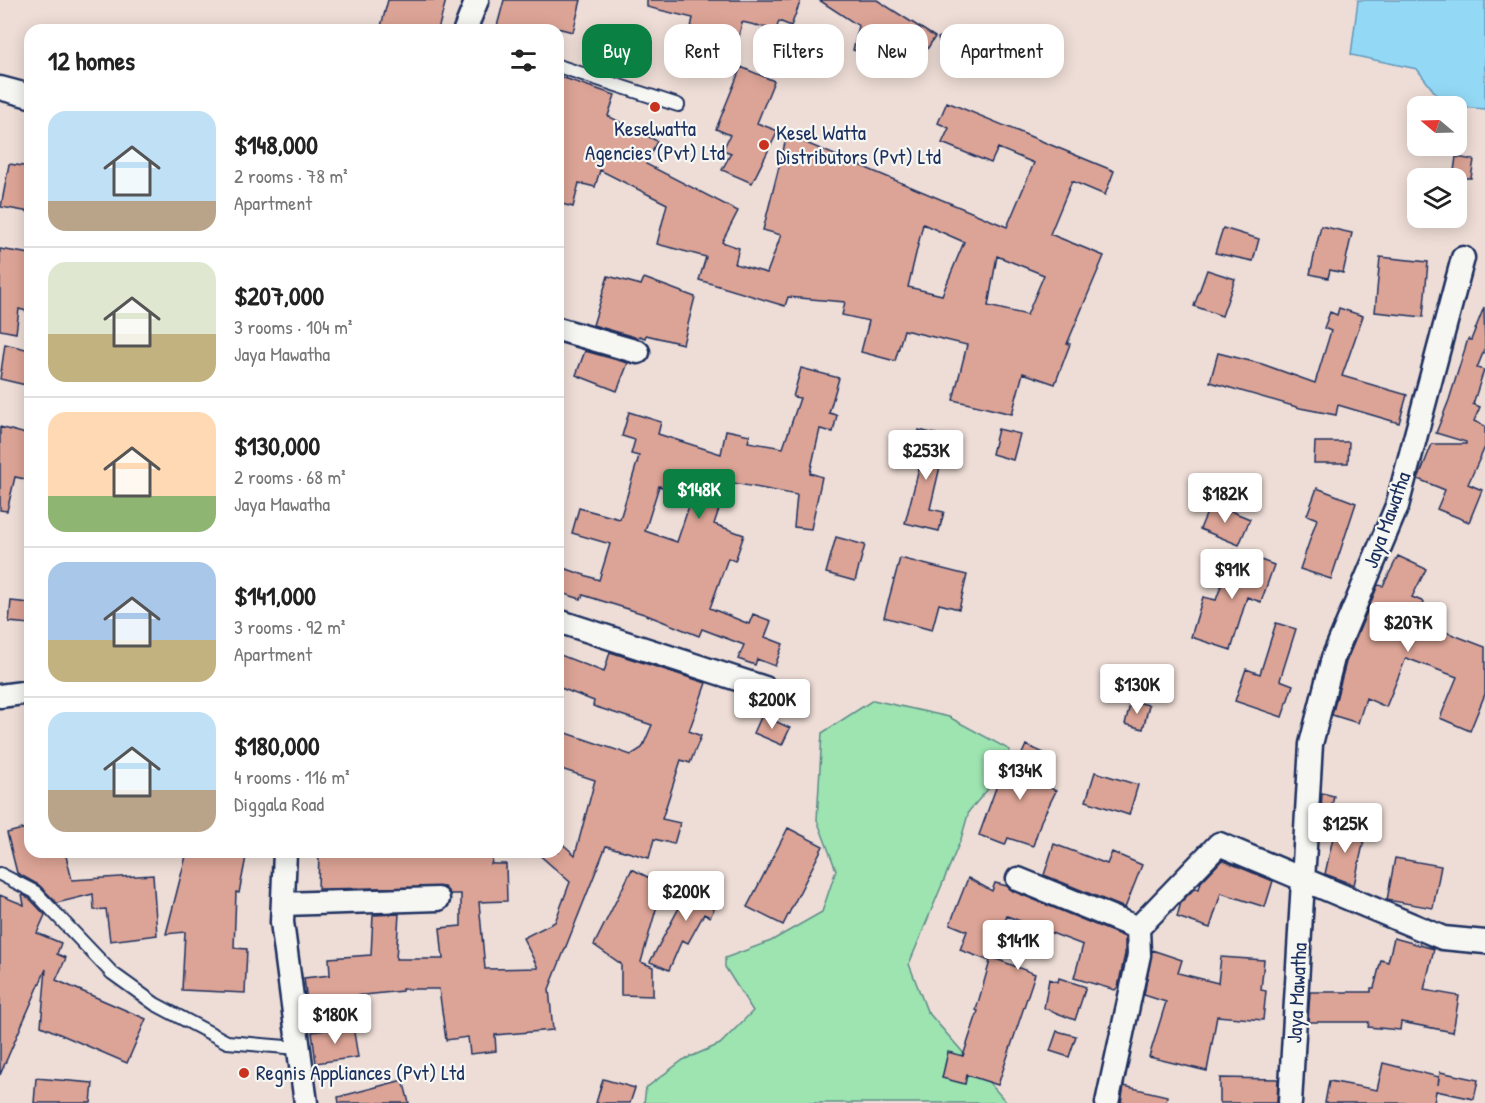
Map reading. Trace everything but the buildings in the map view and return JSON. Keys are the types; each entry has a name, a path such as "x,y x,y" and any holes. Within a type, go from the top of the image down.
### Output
{"street":[{"path":"467,24 477,0"},
{"path":"0,88 24,94"},
{"name":"Jaya Mawatha","path":"1290,1103 1311,744 1333,658 1397,506 1463,258"},
{"path":"564,331 638,352"},
{"path":"564,623 765,688"},
{"path":"0,696 24,693"},
{"path":"1107,1103 1139,955 1138,928 1218,844 1303,882 1443,938 1485,942"},
{"path":"285,858 282,922 306,1103"},
{"path":"1018,879 1138,928"},
{"path":"283,904 438,899"}],"lane":[{"path":"564,68 678,105"},
{"path":"0,874 35,892 112,973 155,1004 227,1042 298,1048"}],"green space":[{"path":"873,700 949,717 1010,750 1001,774 969,811 961,839 909,964 927,1011 1007,1103 644,1103 646,1088 683,1060 720,1044 753,1011 725,967 725,958 771,941 822,912 836,870 817,820 822,733"}],"water":[{"path":"1358,0 1485,0 1485,109 1467,108 1467,96 1437,96 1417,69 1351,55"}],"place":[{"name":"Keselwatta Agencies (Pvt) Ltd","path":"655,107"},
{"name":"Kesel Watta Distributors (Pvt) Ltd","path":"764,145"},
{"name":"Regnis Appliances (Pvt) Ltd","path":"244,1073"}]}
